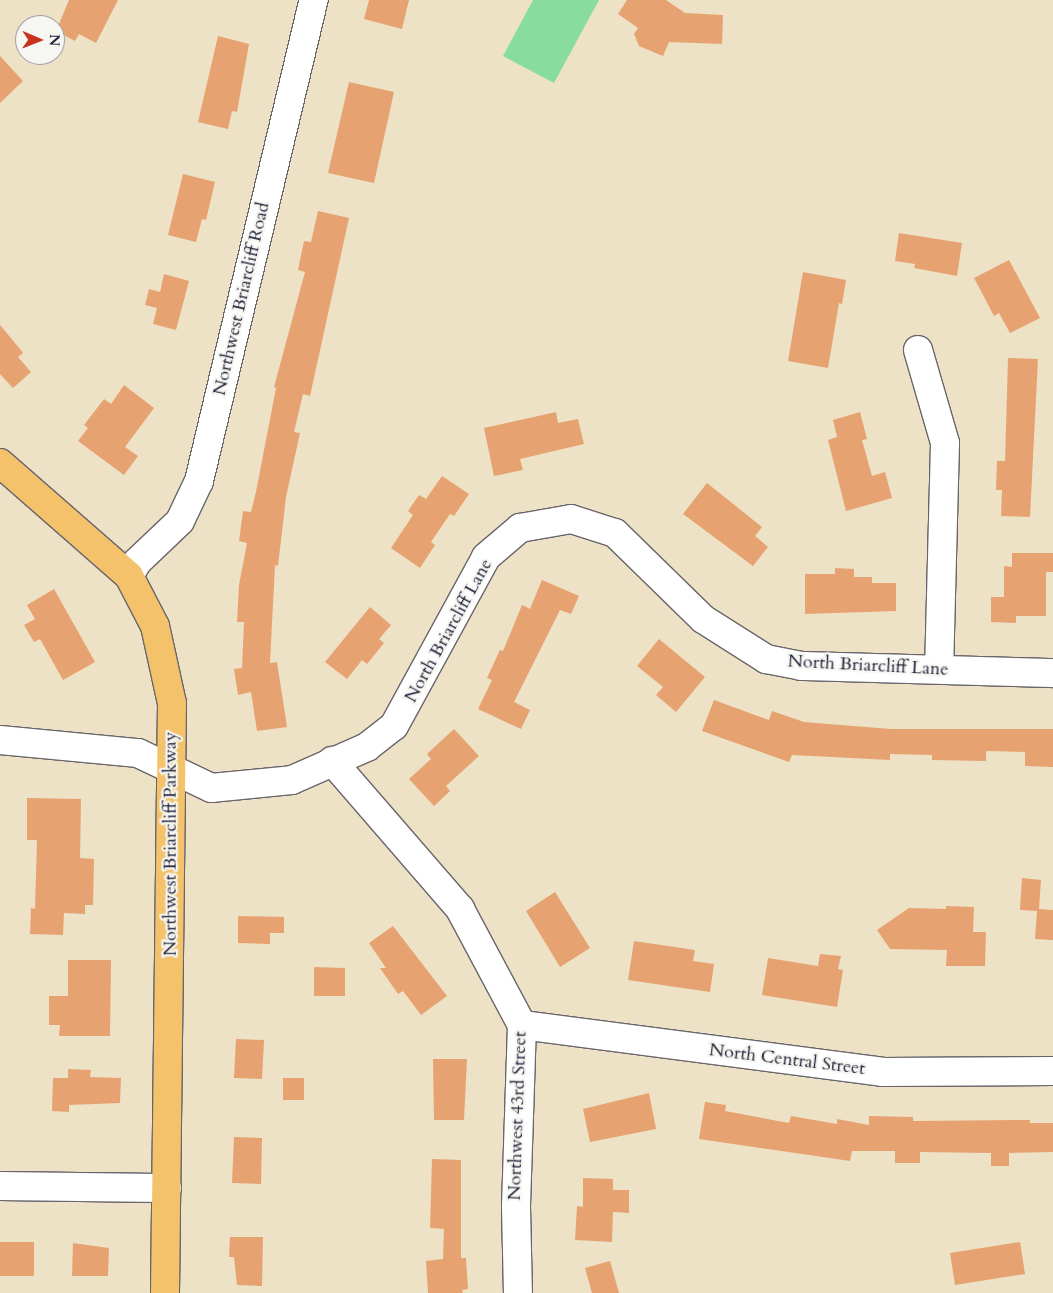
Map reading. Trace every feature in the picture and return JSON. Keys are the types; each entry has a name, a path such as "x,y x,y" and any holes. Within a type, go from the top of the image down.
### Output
{"main road":[{"name":"Northwest Briarcliff Parkway","path":"0,463 129,576 155,626 172,703 165,1293"}],"street":[{"name":"Northwest Briarcliff Road","path":"129,576 137,562 180,521 199,480 314,0"},
{"path":"918,350 945,443 939,669"},
{"name":"North Briarcliff Lane","path":"0,740 138,753 211,788 292,780 367,747 394,726 486,557 520,528 571,519 615,533 703,619 766,658 801,666 1053,673"},
{"name":"Northwest 43rd Street","path":"332,761 460,909 522,1025 516,1207 518,1293"},
{"name":"North Central Street","path":"522,1025 882,1072 1053,1071"},
{"path":"0,1186 167,1188"}],"green space":[{"path":"533,0 599,0 554,83 503,56"}],"building":[{"path":"69,0 118,0 96,43 79,34 75,41 65,36 65,15 63,15"},
{"path":"369,0 409,0 402,29 364,19"},
{"path":"627,0 666,0 685,13 723,15 722,44 669,42 663,56 639,46 634,34 638,28 618,14"},
{"path":"218,36 249,44 237,112 232,111 228,129 198,122"},
{"path":"0,56 23,81 0,103"},
{"path":"349,82 394,92 374,183 328,173"},
{"path":"183,174 215,182 206,220 202,219 196,242 168,235"},
{"path":"318,211 349,218 310,396 303,394 294,432 300,433 286,497 278,566 275,565 270,663 277,662 287,727 257,731 251,692 238,695 234,669 242,668 244,622 237,622 239,585 247,543 239,541 243,511 251,512 256,492 276,388 274,387 305,272 298,270 304,241 311,242"},
{"path":"899,233 962,243 957,276 914,268 915,264 895,261"},
{"path":"1009,260 1040,318 1010,333 999,313 994,316 974,278"},
{"path":"803,272 846,280 842,304 839,303 828,368 788,361"},
{"path":"164,274 189,281 176,330 153,324 157,308 145,305 149,289 160,292"},
{"path":"0,325 23,353 18,357 31,372 13,388 0,374"},
{"path":"1008,358 1038,359 1030,517 1001,516 1002,490 996,490 997,461 1005,461"},
{"path":"124,385 154,408 125,447 138,456 124,475 78,441 88,428 84,425 104,399 111,404"},
{"path":"556,412 558,423 578,419 584,444 520,459 523,470 494,476 484,428"},
{"path":"860,412 867,439 862,440 872,476 885,472 892,498 846,511 828,440 837,437 833,420"},
{"path":"442,476 469,494 454,516 450,514 431,542 435,545 420,568 391,548 413,515 408,511 419,495 426,499"},
{"path":"707,483 762,527 755,536 768,547 753,566 683,514"},
{"path":"1012,553 1053,553 1053,572 1046,572 1046,616 1016,616 1016,623 991,622 991,597 1004,597 1004,566 1012,567"},
{"path":"835,568 854,569 854,577 872,577 872,583 896,583 896,611 805,614 805,574 835,574"},
{"path":"542,580 579,596 571,614 560,610 514,702 530,710 521,729 478,709 492,680 487,678 500,650 503,651 522,605 530,609"},
{"path":"54,589 95,662 63,680 40,639 34,642 24,625 35,619 27,605"},
{"path":"370,607 391,625 379,639 384,643 367,664 362,660 347,679 325,662"},
{"path":"659,639 705,677 676,712 656,695 663,687 637,666"},
{"path":"714,700 769,720 772,711 804,722 891,729 1053,729 1053,767 1025,766 1025,752 986,751 986,761 932,760 932,755 890,754 890,760 792,755 789,762 702,731"},
{"path":"454,729 479,756 446,786 450,791 434,806 409,779 431,759 427,754"},
{"path":"27,798 81,799 80,858 94,859 93,905 85,905 85,914 64,913 63,935 30,934 31,908 35,909 37,840 27,840"},
{"path":"1022,878 1041,880 1039,909 1053,910 1053,940 1035,939 1037,911 1020,910"},
{"path":"555,892 590,948 560,967 526,911"},
{"path":"946,906 974,907 973,932 986,932 985,966 946,966 947,950 890,949 877,930 909,908 946,909"},
{"path":"238,916 284,917 284,933 270,933 270,944 238,943"},
{"path":"393,926 447,996 421,1015 403,991 398,994 380,968 386,968 369,943"},
{"path":"634,941 695,950 693,961 714,964 710,992 628,980"},
{"path":"820,954 841,956 838,969 843,970 837,1007 762,995 768,958 818,966"},
{"path":"68,960 111,960 110,1036 59,1036 60,1025 49,1025 49,996 68,996"},
{"path":"314,967 345,968 345,996 314,996"},
{"path":"236,1039 264,1040 262,1079 234,1078"},
{"path":"433,1059 467,1059 464,1120 434,1120"},
{"path":"68,1069 91,1070 90,1077 121,1078 120,1103 69,1105 69,1112 52,1111 53,1078 68,1078"},
{"path":"283,1078 304,1078 304,1100 283,1100"},
{"path":"649,1093 656,1129 590,1142 583,1109"},
{"path":"705,1102 726,1105 725,1111 789,1123 791,1116 837,1124 837,1119 869,1125 869,1116 913,1117 913,1121 1030,1120 1030,1123 1053,1123 1053,1152 1009,1153 1009,1166 991,1166 991,1153 920,1152 920,1163 895,1163 895,1151 852,1151 850,1161 699,1139"},
{"path":"234,1137 262,1138 261,1184 232,1183"},
{"path":"432,1159 461,1160 461,1258 466,1258 468,1289 462,1290 463,1293 428,1293 426,1261 443,1259 444,1229 430,1228"},
{"path":"583,1178 613,1179 613,1190 629,1190 629,1213 613,1212 612,1242 575,1240 577,1206 583,1207"},
{"path":"230,1237 263,1237 262,1286 237,1285 234,1257 229,1257"},
{"path":"0,1242 34,1242 34,1276 0,1276"},
{"path":"1020,1242 1025,1274 955,1285 950,1253"},
{"path":"73,1243 109,1248 108,1276 72,1276"},
{"path":"610,1261 619,1293 592,1293 585,1268"}]}
